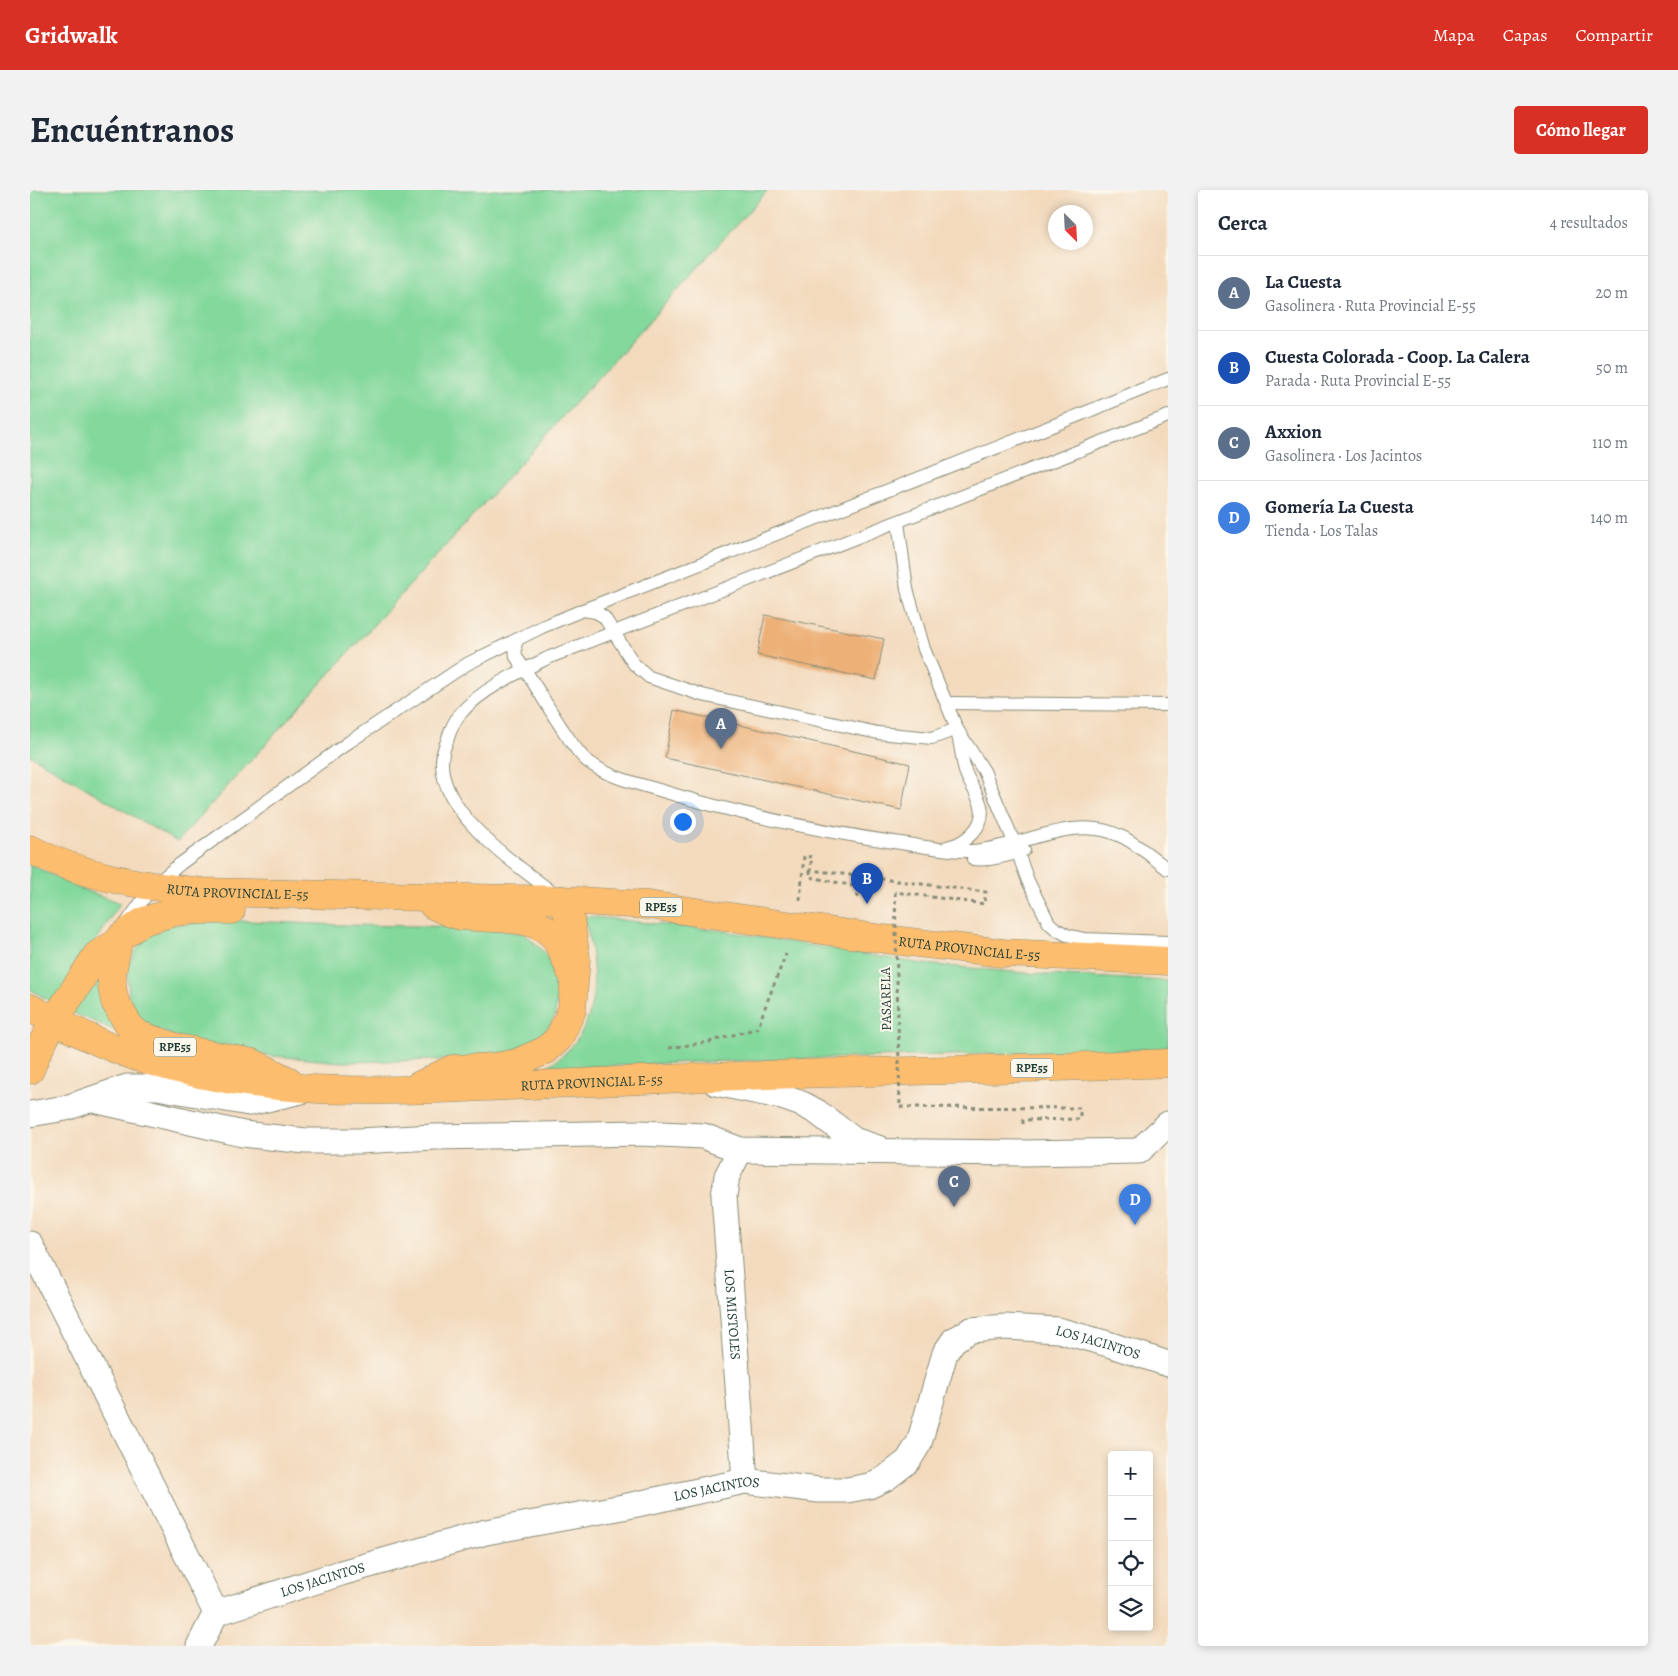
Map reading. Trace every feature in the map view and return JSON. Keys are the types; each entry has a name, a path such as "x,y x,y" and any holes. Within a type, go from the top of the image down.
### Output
{"main road":[{"name":"RUTA PROVINCIAL E-55","path":"30,849 94,874 152,886 202,892 562,900 648,905 884,940 1003,953 1168,961"},
{"name":"RPE55","path":"54,1021 97,956 144,921 174,912 197,910 262,911 312,895"},
{"name":"RPE55","path":"412,896 459,916 521,920 535,924 554,937 574,978"},
{"name":"RPE55","path":"407,1091 452,1068 494,1067 517,1063 546,1050 559,1038 572,1010 576,958 570,919 562,900"},
{"name":"RPE55","path":"120,939 112,974 112,987 115,1002 123,1016 139,1034 178,1048 253,1063 306,1090"},
{"name":"RUTA PROVINCIAL E-55","path":"30,1008 117,1050 146,1060 198,1074 245,1083 306,1090 407,1091 689,1078 1168,1063"},
{"path":"30,1070 36,1053 54,1021"}],"street":[{"path":"689,1078 779,1096 802,1104 817,1112 854,1140 891,1152"},
{"path":"30,1114 66,1108 94,1100 114,1091 133,1087 157,1087 249,1103 306,1090"},
{"path":"94,1100 243,1134 306,1141 640,1133 703,1136 740,1150 891,1152 1139,1151 1164,1132"},
{"name":"LOS MISTOLES","path":"740,1150 727,1176 724,1196 744,1481"},
{"path":"30,1244 216,1613 199,1646"},
{"name":"LOS JACINTOS","path":"216,1613 341,1573 486,1532 744,1481 819,1490 847,1490 869,1486 886,1478 908,1461 919,1443 945,1353 954,1340 971,1330 1005,1327 1058,1330 1168,1364"}],"lane":[{"path":"120,939 127,921 152,886 188,858 396,710 467,664 583,610 1168,379"},
{"path":"562,900 510,861 478,832 456,806 448,792 442,763 444,749 454,722 462,712 481,696 525,669 550,657 1168,416"},
{"path":"898,522 907,589 924,649 957,729 984,771 1013,850 1044,914 1056,929 1067,935 1084,939 1168,942"},
{"path":"583,610 596,612 604,617 634,664 649,677 702,696 878,733 932,738 957,729"},
{"path":"518,639 516,657 563,731 586,760 622,779 767,820 855,837 968,851 1013,850"},
{"path":"946,703 1168,705"},
{"path":"939,848 952,846 964,841 973,833 982,815 981,807 965,771 957,729"},
{"path":"939,848 961,857 976,859 1013,850 1070,829 1095,827 1119,835 1168,869"}],"path":[{"path":"648,1080 654,1051 709,1042 758,1028 797,926 804,856 812,857 810,877 859,887 857,901"},
{"name":"PASARELA","path":"810,870 986,892 984,904 895,892 900,1107 1080,1108 1080,1120 1023,1120"}],"green space":[{"path":"30,190 768,190 177,842 30,755"},
{"path":"30,864 76,887 120,903 56,1005 30,989"},
{"path":"584,916 725,931 923,964 1048,975 1168,981 1168,1049 694,1062 543,1069 563,1055 577,1039 587,1021 592,1002 594,981 589,938"},
{"path":"224,920 340,925 485,927 525,934 547,956 554,974 558,991 555,1016 549,1026 538,1037 508,1053 471,1059 390,1061 341,1062 272,1056 195,1044 149,1026 136,1013 129,996 127,969 135,952 148,934 159,926"},
{"path":"106,960 123,1034 71,1012"}],"building":[{"path":"765,615 884,639 876,680 757,655"},
{"path":"674,710 910,764 901,810 665,758"}],"place":[{"name":"La Cuesta","path":"721,749"},
{"name":"Cuesta Colorada - Coop. La Calera","path":"867,904"},
{"name":"Axxion","path":"954,1207"},
{"name":"Gomería La Cuesta","path":"1135,1225"}]}
